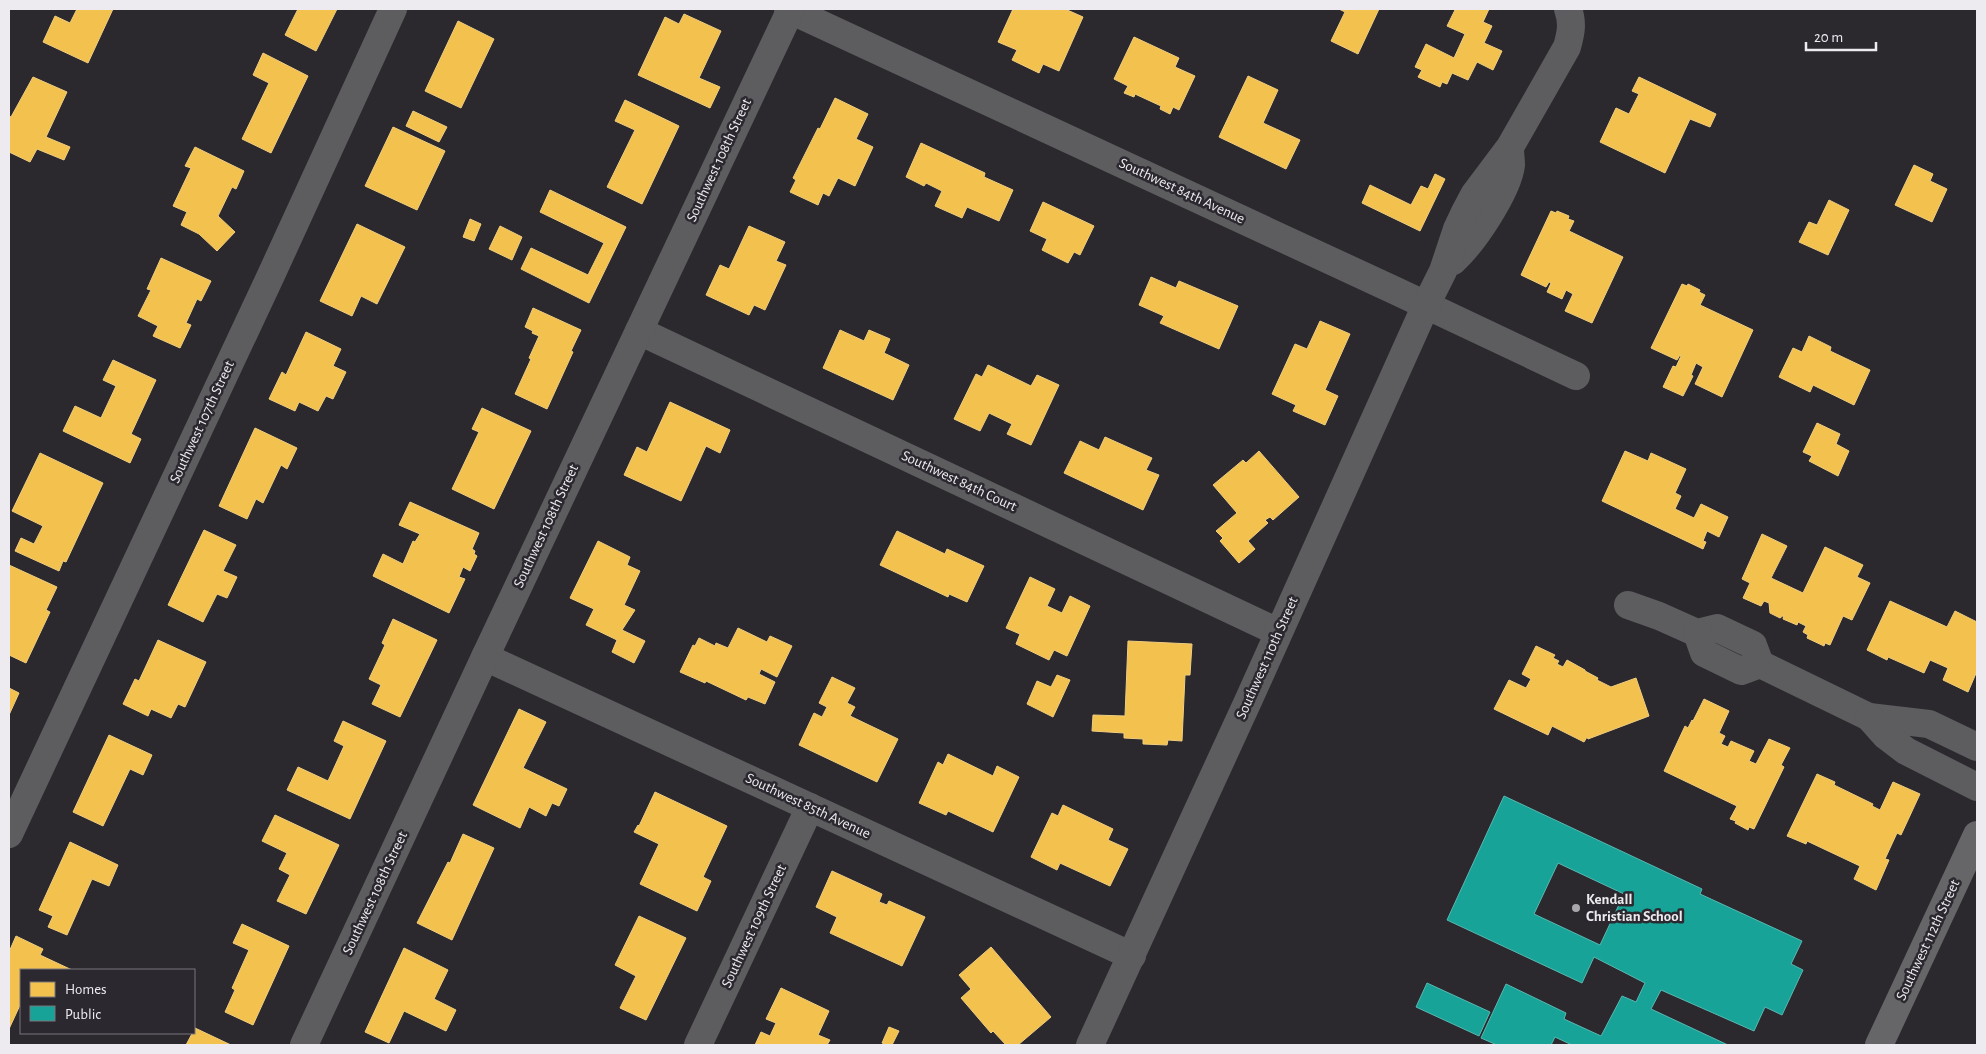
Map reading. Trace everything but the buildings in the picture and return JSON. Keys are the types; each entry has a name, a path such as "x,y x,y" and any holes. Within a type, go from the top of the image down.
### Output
{"main road":[{"name":"Southwest 112th Street","path":"1879,1045 1977,835"}],"street":[{"name":"Southwest 107th Street","path":"9,834 276,264 393,9"},
{"name":"Southwest 84th Avenue","path":"790,9 1576,376"},
{"name":"Southwest 108th Street","path":"304,1045 790,9"},
{"name":"Southwest 110th Street","path":"1090,1045 1443,271 1457,229 1465,212 1474,195 1510,147 1567,47 1571,32 1571,18 1568,9"},
{"name":"Southwest 84th Court","path":"639,331 1278,632"},
{"path":"1628,606 1659,616 1697,633 1718,628 1753,645 1760,664 1869,717 1929,724 1977,747"},
{"name":"Southwest 85th Avenue","path":"485,656 1132,956"},
{"path":"1869,717 1885,735 1906,751 1977,786"},
{"name":"Southwest 109th Street","path":"698,1045 810,807"}],"place":[{"name":"Kendall Christian School","path":"1576,908"}]}
